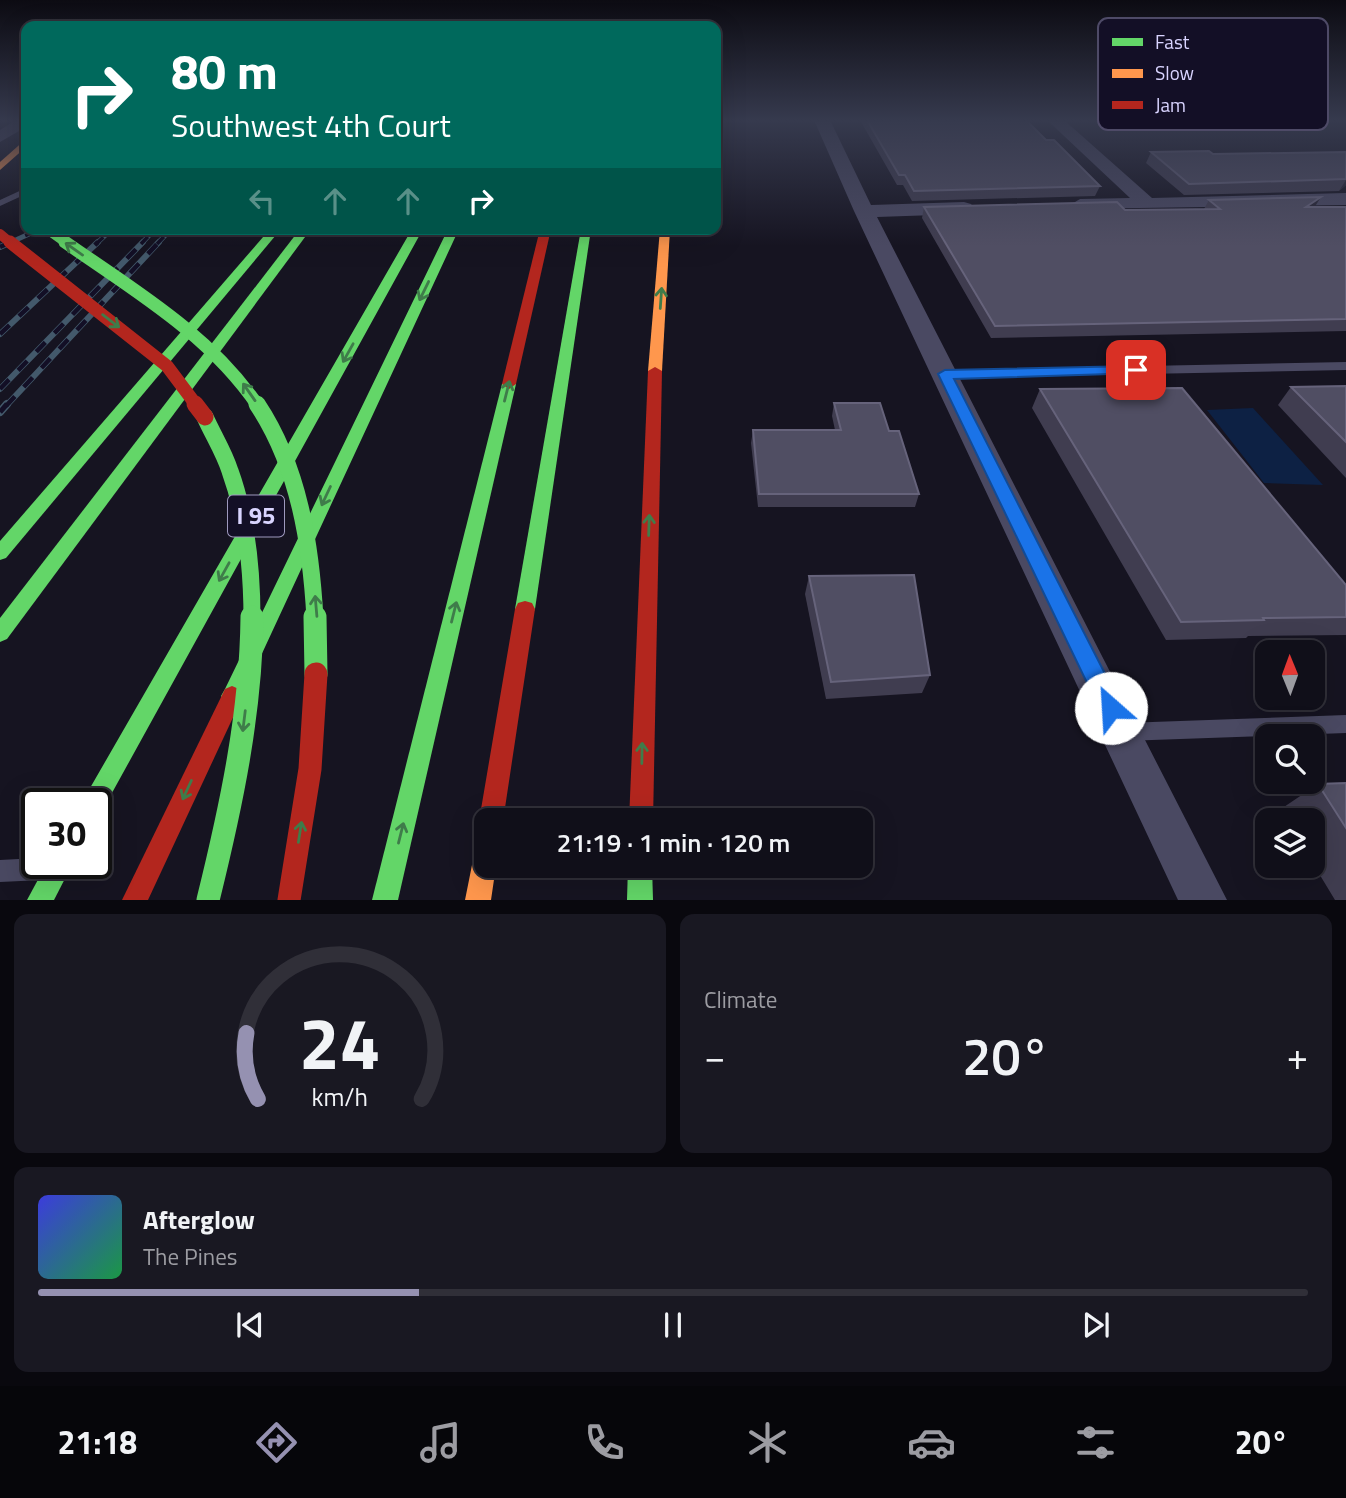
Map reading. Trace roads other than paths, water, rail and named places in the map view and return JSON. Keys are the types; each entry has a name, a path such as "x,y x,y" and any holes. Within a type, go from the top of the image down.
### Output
{"highway":[{"path":"0,234 167,366 210,426 225,453 234,481 242,509 252,582 249,679 230,808 208,900"},
{"path":"56,235 165,312 218,355 235,372 257,403 277,437 291,470 310,543 318,657 313,742 289,900"},
{"path":"0,553 271,235"},
{"path":"0,633 301,235"},
{"name":"I 95","path":"102,788 415,235"},
{"path":"135,900 451,235"},
{"path":"385,900 545,235"},
{"path":"493,808 585,235"},
{"path":"641,808 654,378 665,235"},
{"path":"478,900 481,878"},
{"path":"640,878 640,900"},
{"path":"40,900 52,879"}],"street":[{"path":"841,162 1123,732 1203,900"},
{"path":"1102,162 1147,203"},
{"path":"1066,206 1346,199"},
{"path":"863,211 985,208"}],"lane":[{"path":"2,205 21,194"},
{"path":"2,205 21,203"},
{"path":"945,374 1346,366"},
{"path":"1123,732 1346,724"},
{"path":"0,871 21,869"}],"water":[{"path":"1253,408 1323,485 1264,483 1207,410"}],"railway":[{"path":"7,244 27,235"},
{"path":"96,244 106,235"},
{"path":"141,244 149,235"},
{"path":"157,244 165,235"},
{"path":"0,247 11,242"},
{"path":"0,334 98,242"},
{"path":"0,389 143,242"},
{"path":"6,406 159,242"},
{"path":"0,412 7,404"}]}
